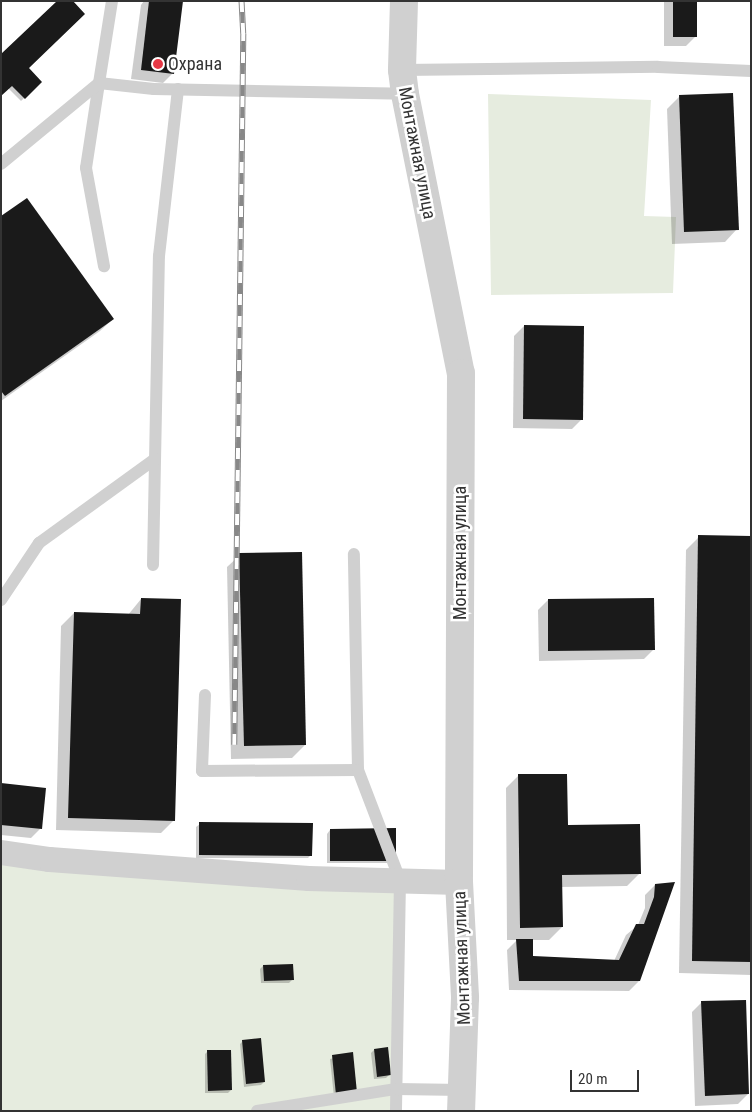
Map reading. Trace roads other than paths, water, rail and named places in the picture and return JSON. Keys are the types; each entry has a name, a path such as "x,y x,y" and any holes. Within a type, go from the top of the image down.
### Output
{"street":[{"name":"Монтажная улица","path":"404,1 403,82 461,373 459,882 465,998 462,1100"},
{"path":"1,852 49,859 308,878 459,882"}],"lane":[{"path":"104,266 86,168 112,1"},
{"path":"1,164 99,83 178,89 403,82 658,67 751,71"},
{"path":"153,565 159,256 178,89"},
{"path":"1,600 39,543 155,459"},
{"path":"354,554 358,770 400,880 396,1111"},
{"path":"205,695 202,771 358,770"},
{"path":"257,1111 396,1090 462,1100"}],"railway":[{"path":"234,745 243,34 241,1"}],"place":[{"name":"Охрана","path":"158,64"}]}
